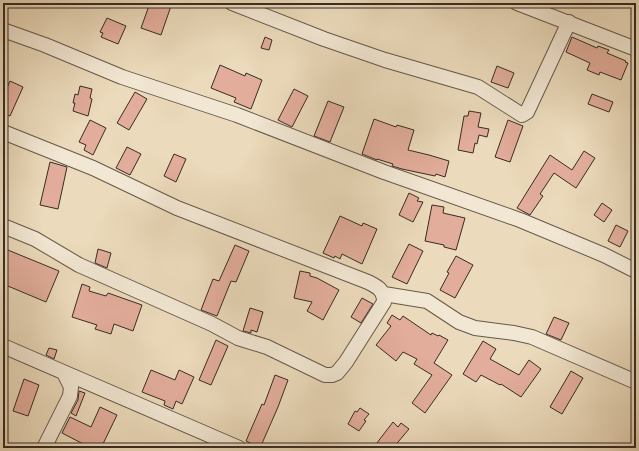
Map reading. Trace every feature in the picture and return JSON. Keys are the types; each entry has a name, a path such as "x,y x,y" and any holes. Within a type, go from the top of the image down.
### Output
{"street":[{"path":"232,3 324,39 385,60 478,87 522,115 527,112 568,22"},
{"path":"517,3 636,49"},
{"path":"3,30 45,45 122,77 237,116 384,172 520,220 604,255 636,271"},
{"path":"3,132 93,168 177,208 368,282 379,288 384,294 384,302 346,362 337,373 325,375 267,347 238,338 212,324 79,265 35,239 3,226"},
{"path":"384,294 427,301 459,322 475,328 514,332 532,337 636,382"},
{"path":"3,346 239,448"},
{"path":"44,448 70,396 71,387 64,373"}],"building":[{"path":"150,3 172,3 161,35 141,28"},
{"path":"107,18 126,26 118,44 101,37 103,33 100,32"},
{"path":"265,37 272,40 269,50 261,48"},
{"path":"572,37 597,48 598,46 609,50 607,53 626,61 625,62 628,63 621,80 600,72 599,75 587,70 590,63 566,52"},
{"path":"220,65 245,76 246,73 262,80 251,109 234,102 236,98 211,88"},
{"path":"497,66 514,73 508,88 491,82"},
{"path":"10,81 23,87 10,116 3,113 3,97"},
{"path":"80,86 92,89 90,98 92,99 88,116 73,111 75,94 78,95"},
{"path":"294,89 308,96 292,127 278,120"},
{"path":"135,92 147,99 129,130 117,123"},
{"path":"592,94 613,102 609,112 588,104"},
{"path":"328,101 344,107 330,142 314,136"},
{"path":"469,111 481,113 478,127 489,129 487,137 479,135 477,144 475,143 473,153 458,150 464,116 468,116"},
{"path":"374,119 396,127 397,125 414,130 408,150 449,161 445,177 436,174 435,176 402,169 392,166 393,164 362,154"},
{"path":"90,120 106,128 93,155 84,150 86,145 79,142"},
{"path":"508,120 523,126 510,162 495,157"},
{"path":"127,147 141,154 130,175 116,168"},
{"path":"584,151 595,158 576,188 554,173 540,194 543,196 530,215 517,208 550,155 572,170"},
{"path":"174,154 186,159 176,182 164,176"},
{"path":"50,162 67,167 58,209 40,205"},
{"path":"409,193 419,198 417,201 423,202 413,222 399,215"},
{"path":"602,203 612,210 604,222 594,215"},
{"path":"432,205 444,207 443,213 465,218 456,250 444,247 444,245 425,241"},
{"path":"340,216 362,226 363,223 377,229 362,264 342,254 340,259 323,253"},
{"path":"616,225 628,231 620,247 608,241"},
{"path":"409,244 423,251 407,284 392,277"},
{"path":"235,245 249,251 236,282 231,281 217,316 201,310 213,279 219,281"},
{"path":"3,248 59,271 46,302 3,284"},
{"path":"98,249 111,253 107,268 95,263"},
{"path":"456,256 473,265 455,298 440,290 449,273 447,272"},
{"path":"300,271 310,273 310,276 317,278 339,290 323,320 307,311 312,302 294,298"},
{"path":"82,284 90,287 89,291 106,296 108,293 142,305 133,331 114,324 111,334 95,329 97,325 72,317"},
{"path":"362,298 373,304 361,323 351,317"},
{"path":"250,308 263,312 257,332 251,330 251,333 243,331"},
{"path":"392,315 400,320 403,316 431,335 432,333 438,336 439,335 448,340 434,363 452,375 425,413 412,403 432,375 414,364 417,359 403,352 396,361 376,345 391,326 387,323"},
{"path":"554,317 569,323 561,340 546,334"},
{"path":"216,340 228,346 211,385 199,380"},
{"path":"483,341 496,349 490,359 519,375 529,360 541,369 521,397 501,384 500,385 481,375 476,382 463,374"},
{"path":"49,348 57,350 54,359 46,355"},
{"path":"151,370 175,380 179,370 194,377 182,404 176,401 173,409 164,405 165,401 142,392"},
{"path":"571,371 583,378 562,414 550,407"},
{"path":"275,375 288,380 260,448 246,441 262,404 264,405"},
{"path":"24,379 39,385 28,416 13,411"},
{"path":"79,391 85,393 76,416 71,413 78,400"},
{"path":"100,407 117,415 101,448 91,448 62,433 70,417 91,427"},
{"path":"360,408 369,414 364,420 366,421 359,431 348,424 355,411 357,412"},
{"path":"393,422 398,427 401,423 409,429 393,448 373,448"}]}
